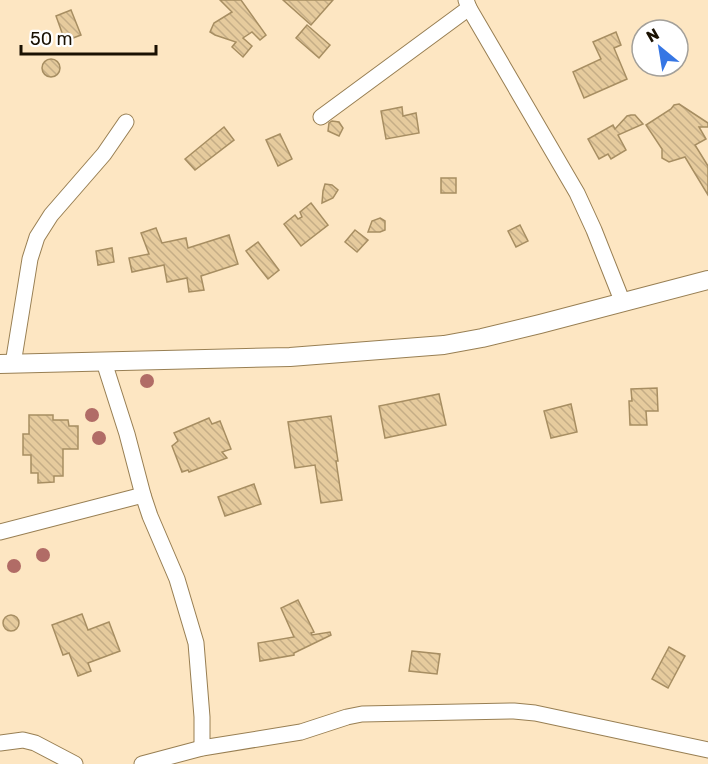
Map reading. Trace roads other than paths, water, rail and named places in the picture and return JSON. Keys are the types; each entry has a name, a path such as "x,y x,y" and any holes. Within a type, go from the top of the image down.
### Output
{"street":[{"path":"321,117 467,4 578,193 623,303"},
{"path":"126,122 104,154 51,215 37,237 7,364 290,357 444,345 482,338 708,280"},
{"path":"104,362 143,495 177,579 196,643 202,748"},
{"path":"0,532 143,495"},
{"path":"142,764 202,748 301,732 362,714 514,711 535,713 708,750"},
{"path":"0,743 23,740 34,743 75,764"}]}
